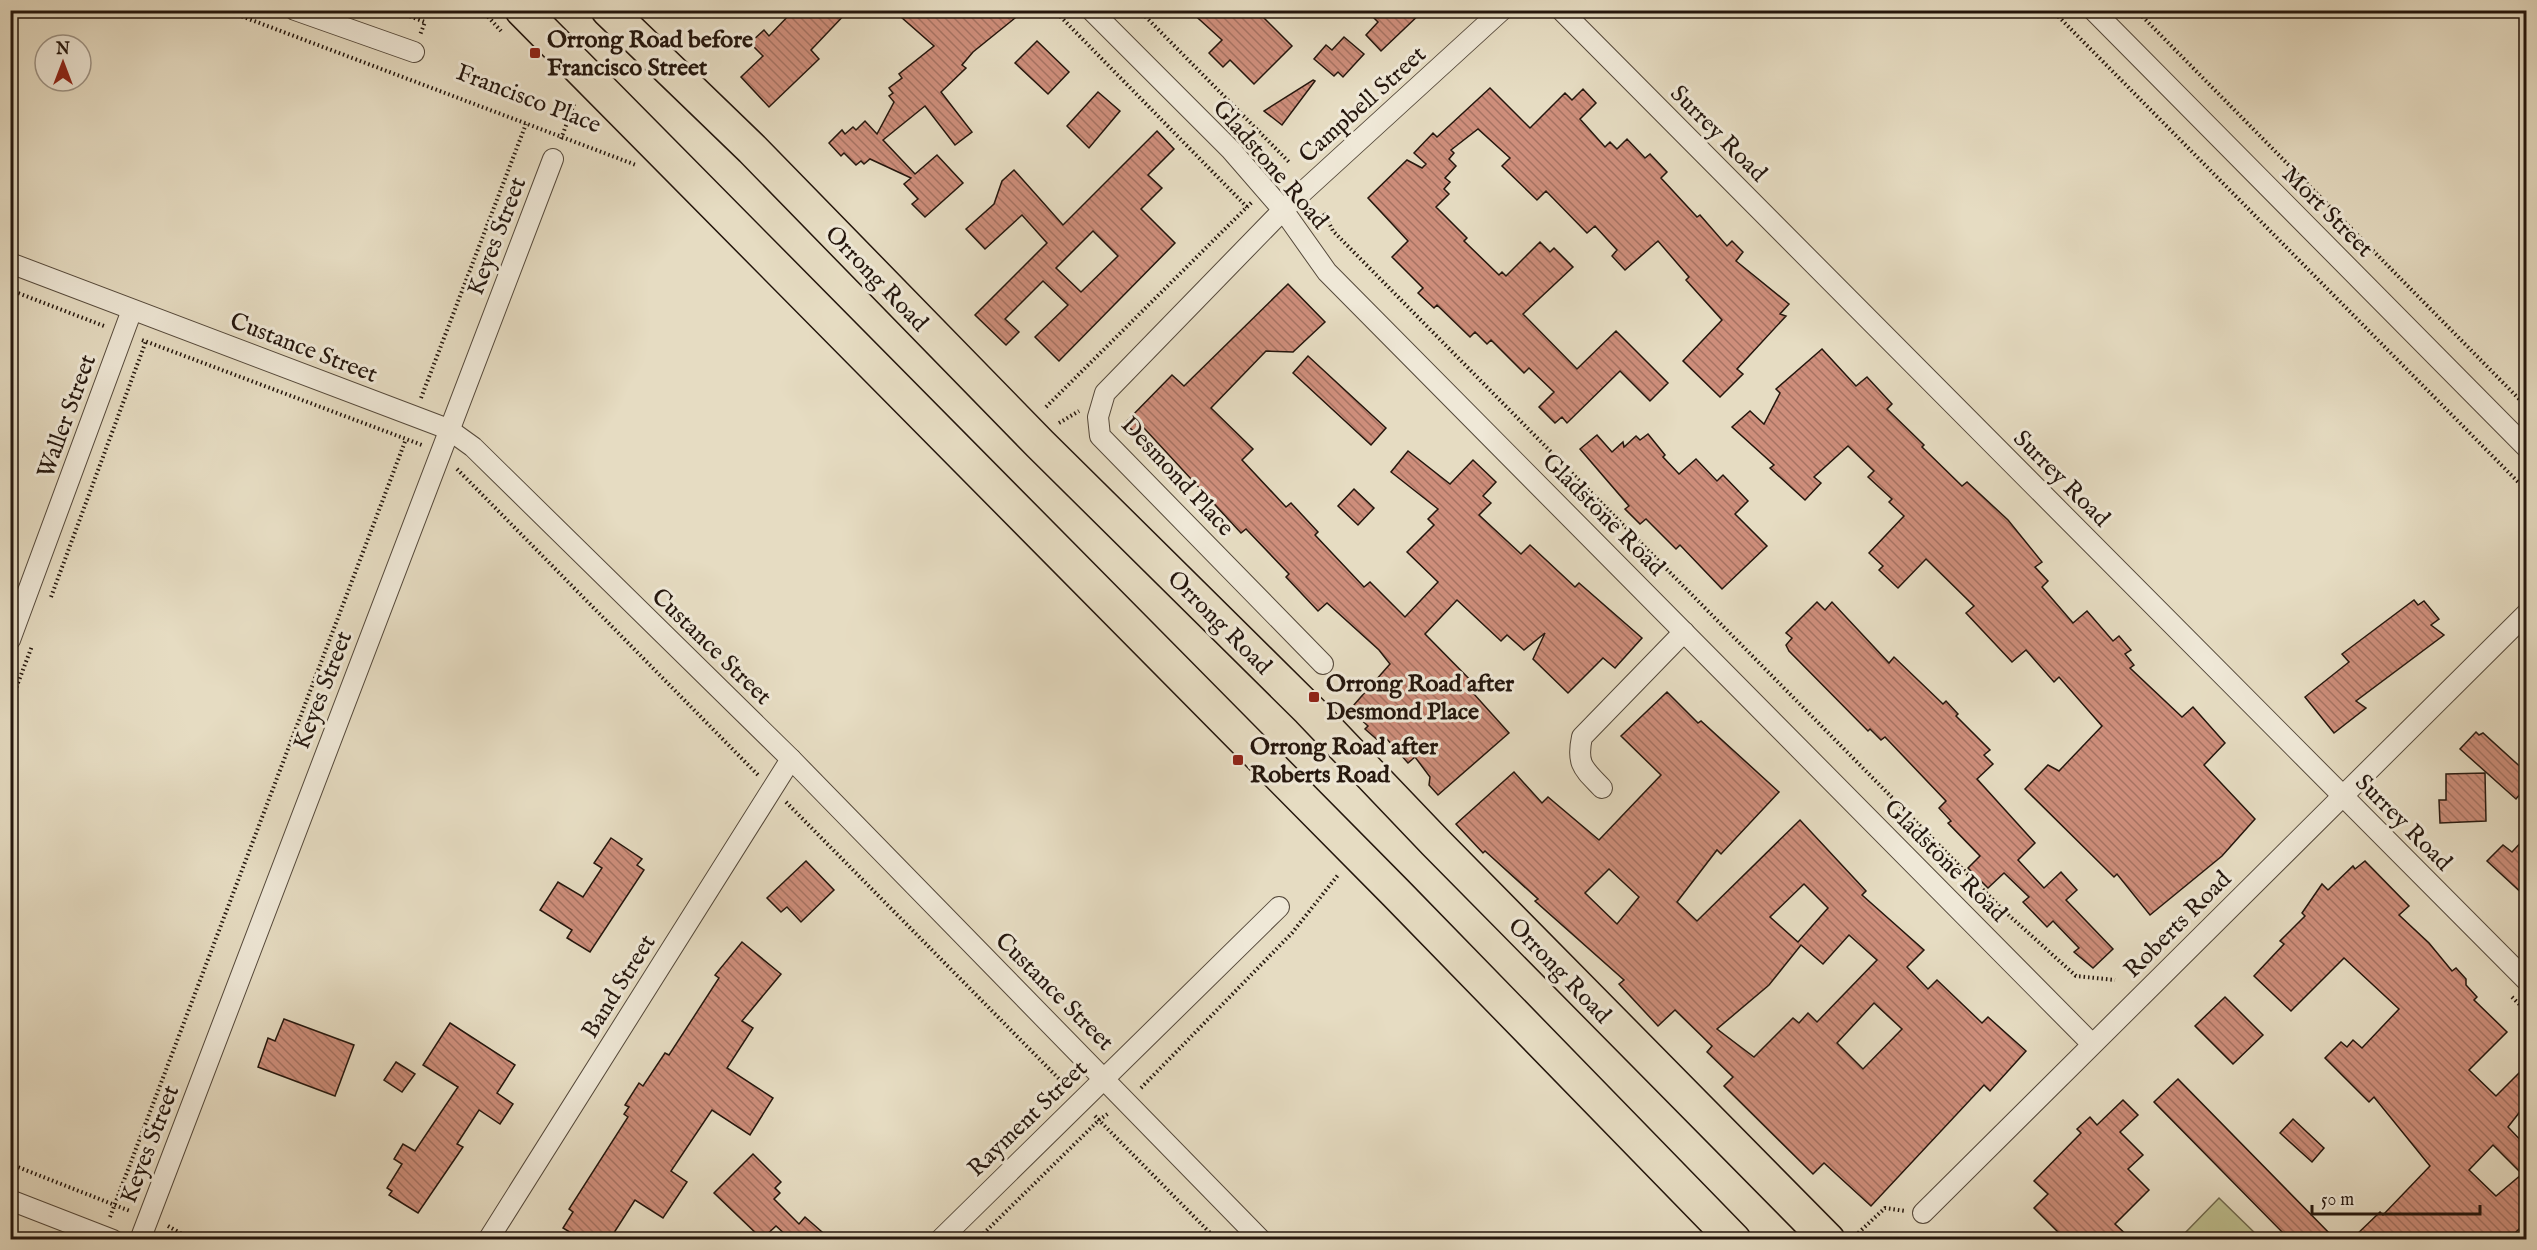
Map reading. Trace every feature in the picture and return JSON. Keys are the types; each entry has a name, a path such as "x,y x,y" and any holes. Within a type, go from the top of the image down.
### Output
{"highway":[{"path":"522,10 1396,893 1734,1239"},
{"name":"Orrong Road","path":"608,10 752,149 1040,444 1309,710 1435,842 1828,1239"}],"street":[{"path":"295,10 414,51"},
{"name":"Gladstone Road","path":"1090,10 1231,150 1283,210 1328,272 2092,1044"},
{"name":"Campbell Street","path":"1283,210 1502,10"},
{"name":"Surrey Road","path":"1561,10 2526,980"},
{"name":"Mort Street","path":"2093,10 2526,447"},
{"name":"Keyes Street","path":"140,1239 553,159"},
{"name":"Desmond Place","path":"1283,210 1106,393 1098,417 1100,436 1323,664"},
{"name":"Custance Street","path":"10,263 448,429 472,447 791,759 1262,1239"},
{"name":"Waller Street","path":"10,640 132,310"},
{"name":"Roberts Road","path":"1923,1213 2526,614"},
{"path":"1602,788 1582,766 1578,753 1582,737 1684,632"},
{"name":"Band Street","path":"488,1239 791,759"},
{"name":"Rayment Street","path":"940,1239 1279,907"},
{"path":"10,1200 108,1238"}],"path":[{"name":"Francisco Place","path":"225,10 636,165"},
{"path":"393,10 425,22"},
{"path":"1054,10 1247,207"},
{"path":"1139,10 1290,164"},
{"path":"2052,10 2526,490"},
{"path":"2136,10 2526,406"},
{"path":"553,159 574,104"},
{"path":"108,1238 114,1205 526,124"},
{"path":"1046,407 1265,189"},
{"path":"1324,213 1333,231 2002,909 2076,976 2115,980"},
{"path":"10,290 440,452 1217,1239"},
{"path":"47,605 146,341"},
{"path":"10,705 35,638"},
{"path":"977,1239 1099,1120 1128,1102 1292,933 1338,875"},
{"path":"10,1164 180,1231 192,1239"},
{"path":"1852,1239 1885,1208 1923,1213"}],"green space":[{"path":"2219,1198 2261,1239 2189,1239 2184,1234"}],"building":[{"path":"794,10 849,10 811,50 819,59 769,107 741,77 763,56 750,43 764,30 769,36"},
{"path":"893,10 1025,10 973,52 962,65 966,68 941,92 972,132 955,145 925,106 883,140 915,174 937,155 963,183 925,217 912,204 918,199 904,184 911,178 870,159 864,164 861,161 856,165 844,153 841,156 829,143 842,130 845,134 853,127 856,130 865,121 877,134 894,102 889,96 893,93 889,88 902,78 899,74 934,46"},
{"path":"1189,10 1256,10 1292,46 1254,84 1230,60 1223,67 1209,53 1222,40"},
{"path":"1366,10 1424,10 1381,51 1366,35 1378,22"},
{"path":"1344,37 1364,54 1343,77 1338,72 1334,76 1314,59 1326,45 1332,50"},
{"path":"1037,41 1069,72 1048,94 1015,63"},
{"path":"1313,80 1315,81 1282,125 1264,111"},
{"path":"1490,88 1530,128 1565,93 1572,100 1583,89 1596,103 1580,119 1605,147 1610,142 1617,149 1627,139 1645,158 1650,154 1667,172 1661,178 1697,217 1700,215 1727,246 1732,241 1743,252 1736,261 1789,304 1780,314 1786,316 1737,369 1743,374 1720,397 1683,361 1722,320 1686,280 1689,277 1658,241 1625,270 1612,256 1617,250 1595,226 1587,233 1546,191 1537,200 1502,166 1510,158 1478,129 1451,150 1454,153 1449,159 1456,166 1445,178 1450,182 1444,189 1449,194 1436,207 1467,238 1464,241 1499,275 1502,272 1506,276 1540,242 1550,252 1554,248 1573,267 1523,314 1577,369 1616,331 1668,383 1650,401 1620,371 1567,423 1562,417 1555,423 1539,407 1554,392 1529,368 1524,373 1491,340 1487,344 1475,332 1470,337 1437,305 1434,308 1418,293 1423,288 1392,257 1408,241 1368,198 1407,160 1422,168 1426,164 1414,153 1433,133 1437,137"},
{"path":"1098,92 1120,111 1089,148 1067,126"},
{"path":"1157,131 1174,149 1148,175 1162,188 1141,209 1175,243 1059,361 1035,337 1068,305 1043,281 1005,319 1019,332 1006,345 975,315 1047,243 1022,215 985,249 966,229 994,204 1002,181 1014,170 1063,225","holes":["1093,231 1118,256 1081,292 1056,268"]},
{"path":"1288,284 1325,322 1293,352 1266,351 1211,408 1253,449 1242,460 1286,507 1291,503 1318,532 1315,535 1364,587 1370,582 1405,617 1438,582 1407,552 1434,525 1428,519 1438,509 1391,472 1408,451 1450,484 1473,460 1496,482 1483,496 1491,503 1479,515 1521,554 1530,545 1575,587 1579,583 1642,638 1615,668 1603,658 1568,693 1533,659 1545,633 1524,650 1507,635 1501,641 1457,600 1425,634 1479,689 1473,693 1509,733 1438,795 1429,785 1430,777 1415,757 1408,763 1386,738 1381,743 1365,729 1368,726 1356,715 1359,712 1353,706 1390,664 1379,650 1327,603 1318,611 1286,577 1289,574 1246,529 1241,533 1144,428 1137,435 1125,423 1172,375 1184,386"},
{"path":"1822,349 1856,386 1867,377 1892,404 1887,409 1924,445 1922,447 1962,486 1967,482 2008,520 2042,562 2035,567 2048,581 2042,587 2073,623 2087,611 2113,641 2119,636 2131,650 2125,654 2134,665 2130,668 2182,717 2193,707 2225,743 2204,765 2255,819 2222,856 2150,915 2117,874 2114,877 2025,789 2048,765 2059,771 2102,726 2059,677 2054,682 2026,650 2012,662 1966,613 1974,606 1926,559 1898,588 1879,570 1883,566 1869,553 1904,516 1889,502 1892,499 1868,477 1874,471 1848,446 1814,477 1821,483 1805,500 1770,468 1774,465 1732,427 1750,411 1764,424 1780,393 1776,389"},
{"path":"1308,356 1386,428 1371,445 1293,373"},
{"path":"1648,434 1665,455 1663,457 1679,474 1696,459 1717,481 1723,475 1748,501 1735,514 1767,546 1722,589 1680,545 1676,549 1646,519 1640,524 1625,509 1629,506 1580,449 1597,435 1612,452 1623,442 1624,447 1636,436 1640,440"},
{"path":"1354,489 1374,508 1358,525 1338,506"},
{"path":"2414,600 2418,605 2424,601 2439,619 2431,625 2444,635 2356,701 2366,708 2334,733 2305,697 2349,662 2342,654"},
{"path":"1817,602 1825,610 1832,602 1889,663 1894,657 1943,704 1946,701 1958,714 1956,716 1990,750 1984,755 1993,764 1977,779 2035,843 2018,860 2044,888 2061,872 2077,890 2066,900 2113,949 2093,968 2074,952 2079,948 2053,921 2047,927 2023,902 2029,897 2004,873 1988,888 1968,868 1980,856 1948,823 1951,821 1939,808 1946,801 1885,737 1881,740 1870,729 1868,731 1789,651 1786,645 1792,638 1786,633"},
{"path":"1667,692 1698,723 1701,721 1779,792 1721,854 1717,850 1677,902 1697,921 1800,820 1866,891 1862,895 1924,950 1907,967 1928,989 1937,980 1982,1023 1988,1017 2026,1051 1990,1091 1984,1085 1871,1206 1824,1163 1813,1174 1724,1086 1733,1077 1707,1052 1712,1046 1675,1010 1658,1026 1619,984 1624,980 1535,901 1538,899 1485,851 1483,853 1456,824 1514,772 1542,803 1548,797 1599,840 1661,775 1621,736","holes":["1609,869 1639,897 1617,924 1585,893","1804,884 1828,908 1798,942 1770,917","1849,935 1877,960 1817,1022 1808,1013 1799,1023 1793,1018 1754,1057 1717,1029 1769,985 1801,945 1823,964","1874,1003 1902,1029 1863,1069 1837,1043"]},
{"path":"2476,732 2479,735 2483,733 2526,772 2526,787 2516,799 2460,749"},
{"path":"2485,773 2486,821 2440,823 2439,800 2446,800 2446,774"},
{"path":"2526,837 2526,897 2487,861 2503,845 2512,852"},
{"path":"611,838 642,859 637,865 644,870 590,952 567,938 572,930 540,910 558,882 583,897 602,868 594,863"},
{"path":"806,861 834,890 801,922 787,907 781,912 767,898"},
{"path":"2365,861 2409,906 2399,915 2429,943 2452,971 2456,968 2466,979 2466,985 2477,997 2474,1000 2507,1032 2469,1070 2496,1096 2526,1066 2526,1104 2508,1127 2526,1146 2526,1222 2509,1239 2352,1239 2380,1212 2383,1215 2430,1166 2374,1097 2369,1102 2325,1058 2341,1042 2347,1047 2353,1040 2362,1048 2399,1009 2344,958 2291,1011 2254,976 2284,944 2280,941 2305,916 2302,913 2322,884 2328,890 2353,866 2355,869","holes":["2493,1145 2522,1174 2496,1196 2469,1170"]},
{"path":"742,942 781,974 742,1021 753,1028 727,1068 773,1098 750,1135 712,1110 671,1171 687,1182 663,1218 635,1200 610,1239 581,1239 563,1228 573,1212 569,1209 628,1117 624,1114 629,1107 625,1105 639,1083 643,1086 665,1053 669,1055 719,978 715,975"},
{"path":"2225,997 2263,1035 2233,1064 2195,1026"},
{"path":"284,1019 354,1045 335,1096 258,1067 268,1038 275,1041"},
{"path":"450,1023 515,1065 497,1093 513,1104 500,1124 479,1110 457,1144 463,1147 418,1213 389,1195 392,1191 387,1188 402,1164 394,1159 403,1144 415,1151 458,1087 423,1065"},
{"path":"396,1062 415,1074 402,1092 384,1080"},
{"path":"2178,1079 2335,1239 2289,1239 2154,1102"},
{"path":"2123,1100 2138,1115 2120,1132 2143,1155 2128,1169 2149,1190 2115,1224 2131,1239 2065,1239 2034,1208 2048,1194 2034,1181 2081,1133 2077,1129 2090,1117 2097,1125"},
{"path":"2293,1119 2324,1148 2312,1162 2280,1133"},
{"path":"753,1154 781,1182 775,1188 780,1193 774,1199 799,1224 805,1217 830,1239 784,1239 787,1236 776,1226 762,1239 714,1193"}],"place":[{"name":"Orrong Road before Francisco Street","path":"535,53"},
{"name":"Orrong Road after Desmond Place","path":"1314,697"},
{"name":"Orrong Road after Roberts Road","path":"1238,760"}]}
